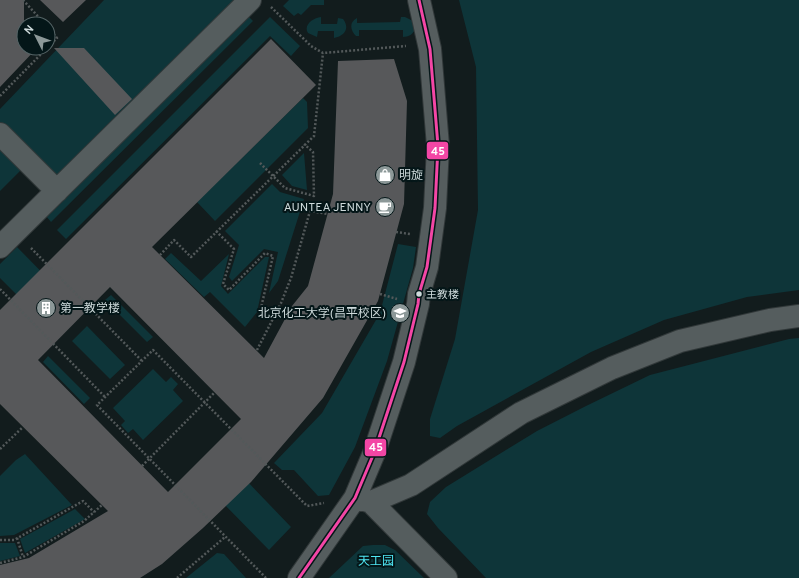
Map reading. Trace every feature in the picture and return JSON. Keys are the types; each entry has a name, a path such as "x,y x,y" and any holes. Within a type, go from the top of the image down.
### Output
{"street":[{"path":"300,578 363,500 374,453 404,362 419,294 427,267 435,208 438,146 430,49 420,0"},
{"path":"7,240 57,191 259,3"},
{"path":"0,134 57,191"},
{"path":"363,500 411,485 521,413 612,368 680,341 770,320 799,316"},
{"path":"363,500 446,578"}],"path":[{"path":"23,0 37,16"},
{"path":"259,3 311,46 323,53 406,46 430,49"},
{"path":"160,255 174,240 191,257 304,144 314,136 323,53"},
{"path":"0,96 40,56"},
{"path":"260,163 285,188 314,196 313,152 304,144"},
{"path":"257,350 281,303 291,278 310,211 328,214"},
{"path":"216,231 234,249 223,284 229,290 264,253 273,256 262,308 272,320"},
{"path":"7,240 142,361"},
{"path":"0,289 105,397"},
{"path":"266,578 97,405 153,350 307,506 363,500"},
{"path":"142,466 215,392"},
{"path":"0,449 23,427"},
{"path":"0,540 14,540 83,501 94,512"},
{"path":"0,563 23,557 84,521 102,505"},
{"path":"178,578 225,537"},
{"path":"17,538 23,557"}],"green space":[{"path":"104,0 239,0 56,183 0,125 0,109 51,56 56,56 56,50"},
{"path":"289,0 324,0 324,5 311,5 301,15 298,13 294,16 283,6"},
{"path":"459,0 799,0 799,290 747,297 664,320 591,352 457,426 440,438 430,436 430,419 455,339 478,210 476,67"},
{"path":"249,17 253,21 51,222 46,216"},
{"path":"270,17 300,46 291,56 270,36 66,239 57,230"},
{"path":"321,17 321,24 337,24 338,18 343,19 346,25 344,33 334,38 334,31 318,31 317,37 308,33 307,27 310,22"},
{"path":"401,17 405,17 413,21 415,29 411,35 403,37 403,30 359,30 359,36 356,36 352,31 351,26 357,18 357,23 400,22"},
{"path":"303,98 307,102 308,128 215,221 197,202"},
{"path":"0,149 21,170 0,191"},
{"path":"304,153 307,190 292,186 282,175"},
{"path":"272,184 280,192 304,199 278,281 269,293 278,252 264,249 232,281 229,277 239,245 225,231"},
{"path":"398,244 416,247 413,268 387,361 355,447 329,495 318,496 294,470 282,470 274,463 322,413 380,313"},
{"path":"17,247 74,305 50,328 0,278 0,264"},
{"path":"171,253 201,281 229,254 221,286 228,294 265,257 269,257 257,312 245,327 210,292 204,297 165,259"},
{"path":"111,295 153,337 147,342 105,300"},
{"path":"87,326 125,365 110,379 72,341"},
{"path":"799,338 799,578 486,578 438,528 427,514 430,502 446,487 537,431 650,375 789,339"},
{"path":"48,356 90,398 84,404 43,362"},
{"path":"153,369 166,382 171,377 178,384 173,390 183,401 143,440 133,429 128,433 121,425 125,421 113,408"},
{"path":"25,454 72,505 14,535 0,536 0,476 16,460"},
{"path":"245,479 291,527 269,550 222,502"},
{"path":"75,509 85,519 25,553 20,539"},
{"path":"0,543 15,543 20,556 0,561"},
{"name":"天工园","path":"385,545 395,550 424,578 329,578 363,546"},
{"path":"217,553 224,554 246,578 186,578"}],"building":[{"path":"0,0 24,0 24,16 16,16 16,56 29,56 0,87"},
{"path":"40,0 86,0 63,22"},
{"name":"第一教学楼","path":"271,39 316,85 152,247 264,358 292,306 308,286 333,194 338,61 394,59 407,101 404,204 378,301 323,398 251,482 203,528 162,564 140,578 0,578 0,565 29,558 108,511 0,404 0,310","holes":["110,287 241,419 168,492 38,360"]},
{"path":"56,48 84,48 132,99 115,115 56,50"}],"transit line":[{"name":"45","path":"299,578 355,498 374,453 404,362 419,294 427,267 435,208 438,146 430,49 419,0"}],"place":[{"name":"明旋","path":"385,175"},
{"name":"AUNTEA JENNY","path":"385,207"},
{"name":"主教楼","path":"419,294"},
{"name":"第一教学楼","path":"46,308"},
{"name":"北京化工大学(昌平校区)","path":"400,313"}]}
